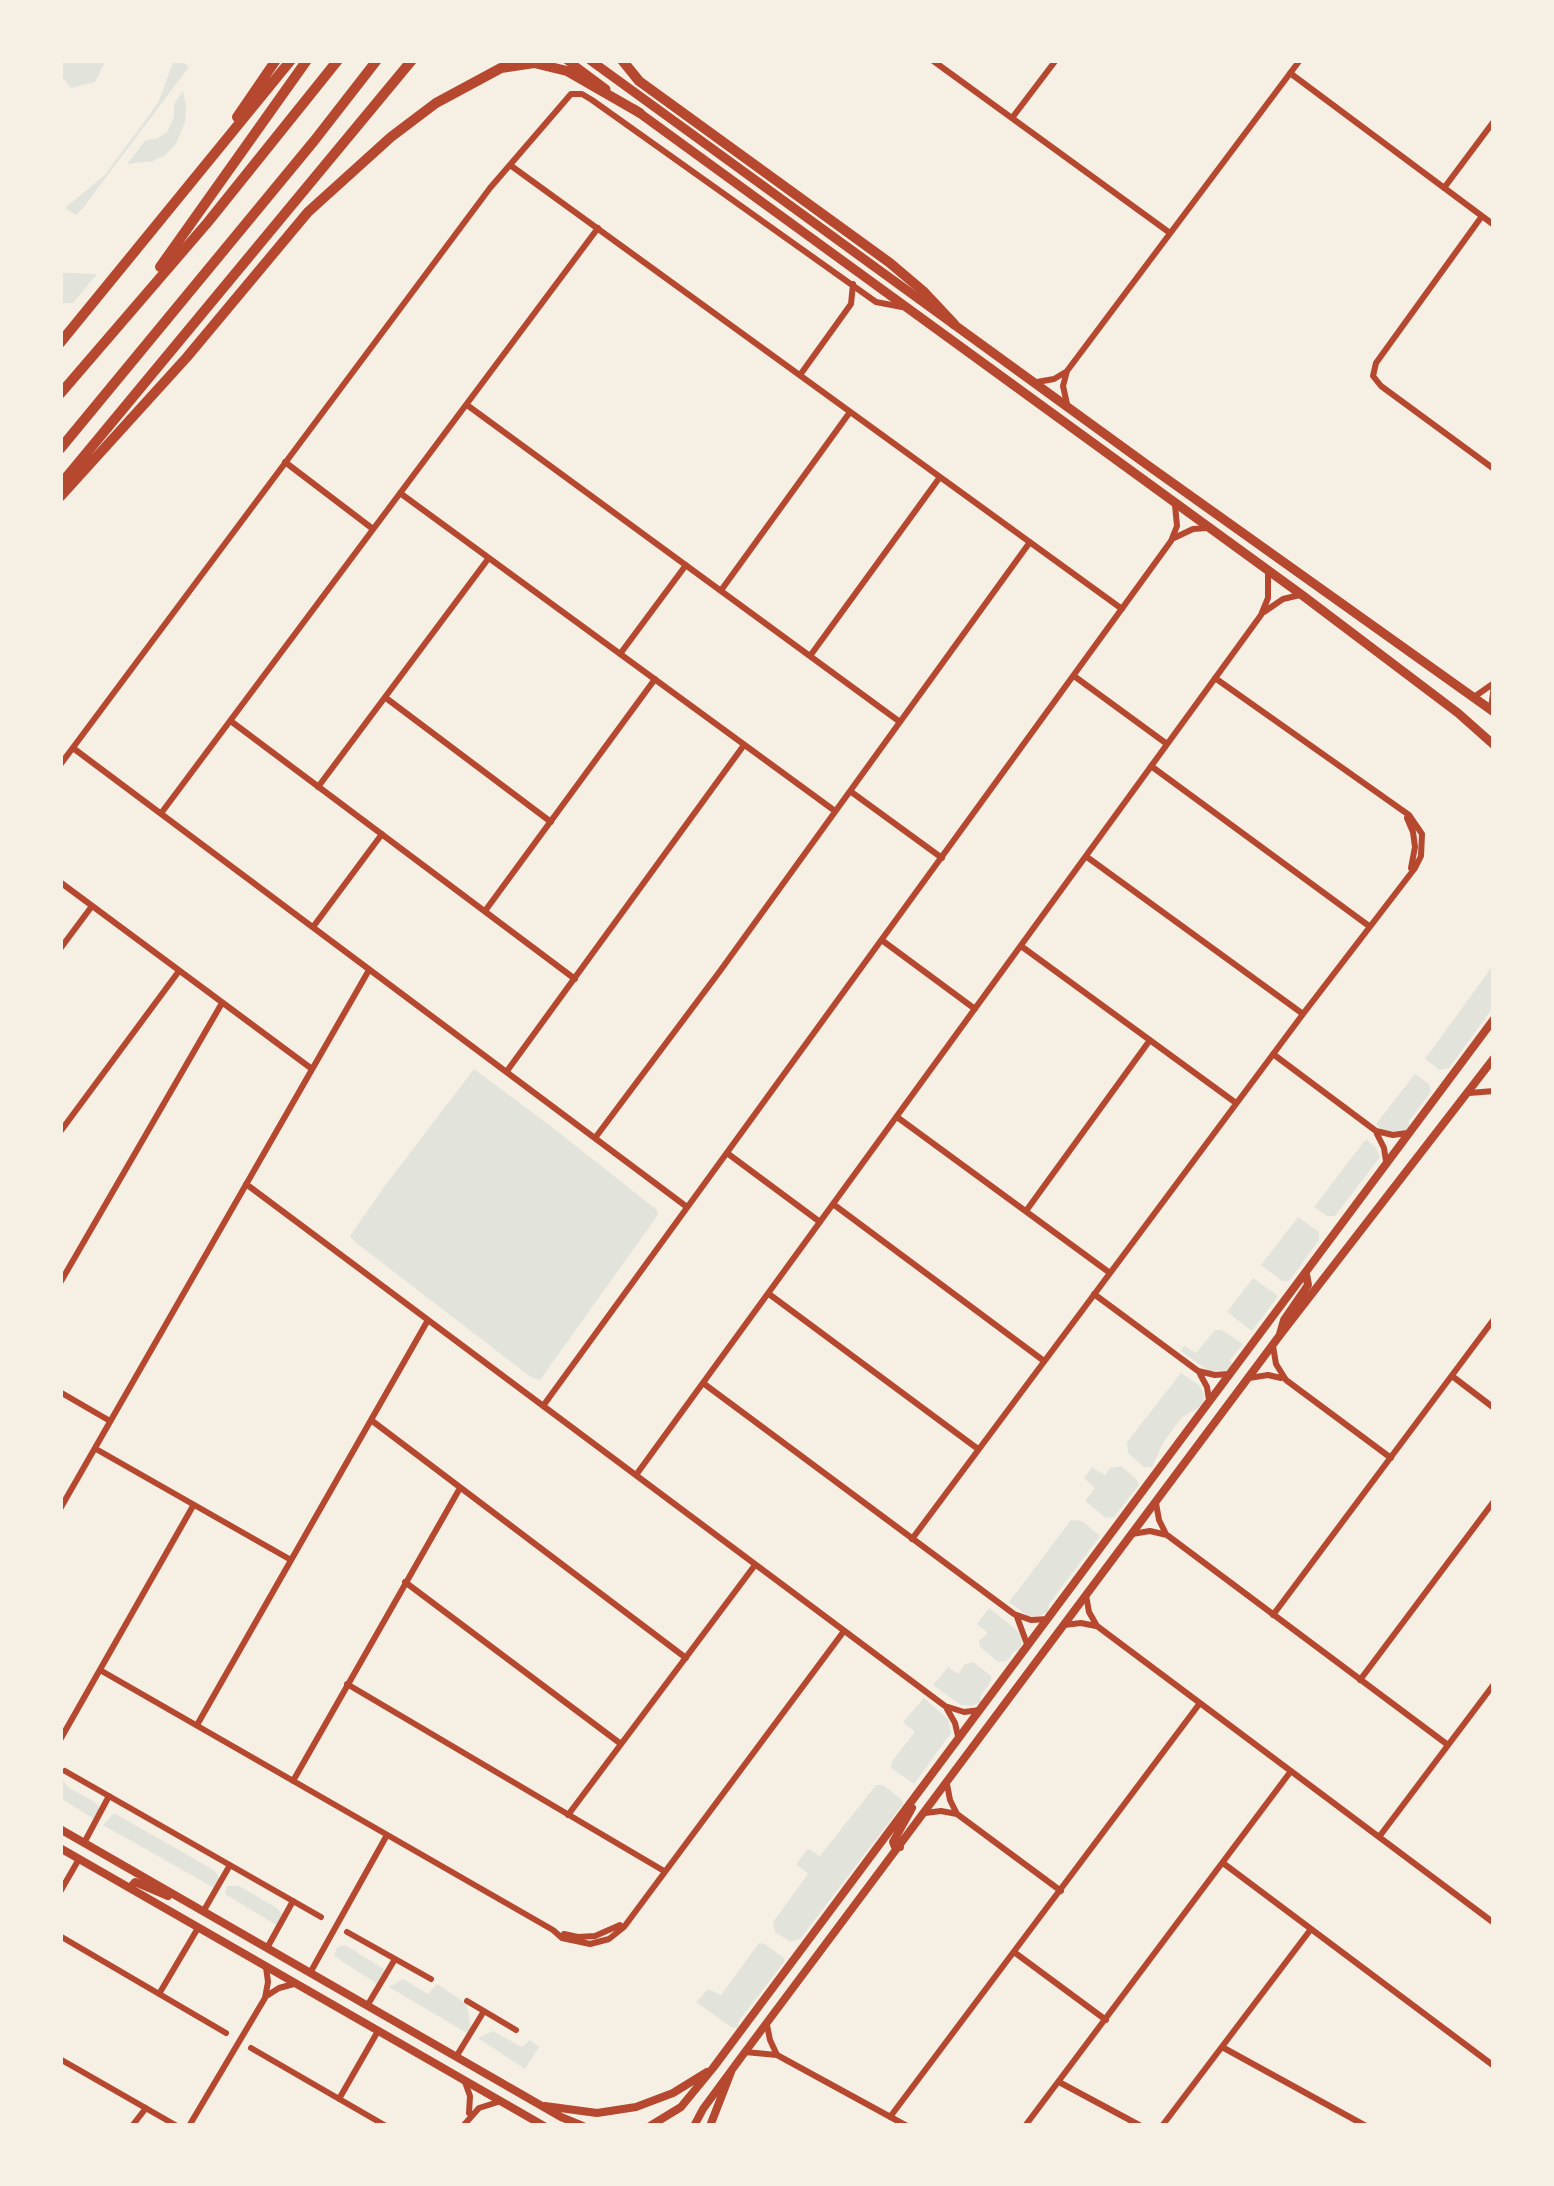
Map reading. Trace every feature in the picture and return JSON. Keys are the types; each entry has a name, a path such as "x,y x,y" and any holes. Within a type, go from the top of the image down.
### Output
{"highway":[{"path":"232,131 276,60"},
{"path":"60,343 291,60"},
{"path":"138,300 307,60"},
{"path":"60,394 208,222 338,60"},
{"path":"60,449 376,60"},
{"path":"60,484 412,60"},
{"path":"622,60 639,81 890,263 954,323"},
{"path":"60,497 188,357 308,212 436,103 501,68 534,63 567,71 643,107"}],"main road":[{"path":"567,60 643,107 954,323 1492,710"},
{"path":"590,60 643,107 905,307 1302,595 1491,739"},
{"path":"650,2126 681,2107 713,2068 1494,1019"},
{"path":"694,2126 1280,1335 1494,1058"},
{"path":"1280,1335 1284,1320 1308,1285 1306,1274"},
{"path":"900,1847 893,1842 914,1801"},
{"path":"60,1829 583,2126"},
{"path":"60,1848 544,2126"},
{"path":"130,1889 135,1882 181,1899"},
{"path":"294,1984 326,1994 334,1988"},
{"path":"542,2105 597,2113 636,2108 673,2093 713,2068"},
{"path":"710,2126 732,2070"},
{"path":"524,2115 534,2126"}],"street":[{"path":"932,60 1169,233"},
{"path":"1012,118 1055,60"},
{"path":"1069,407 1063,386 1067,371 1300,60"},
{"path":"1290,73 1494,225"},
{"path":"60,765 490,188 571,94 581,94 870,297 884,305 905,307"},
{"path":"1444,188 1494,121"},
{"path":"510,165 1122,609"},
{"path":"1482,216 1376,364 1373,376 1494,469"},
{"path":"162,813 598,228"},
{"path":"800,375 851,304 853,284"},
{"path":"851,304 870,297"},
{"path":"1032,381 1047,381 1067,371"},
{"path":"466,405 900,722"},
{"path":"721,590 850,412"},
{"path":"285,462 373,529"},
{"path":"810,656 940,477"},
{"path":"400,493 835,812"},
{"path":"543,1406 1171,541 1178,519 1175,504"},
{"path":"1171,541 1193,529 1209,528"},
{"path":"595,1138 1030,542"},
{"path":"318,787 489,558"},
{"path":"620,654 686,565"},
{"path":"636,1475 1261,614 1270,589 1268,570"},
{"path":"1261,614 1275,603 1302,595"},
{"path":"1074,676 1167,744"},
{"path":"912,1539 1420,856 1422,835 1414,821 1215,678"},
{"path":"485,911 655,680"},
{"path":"1474,697 1494,684"},
{"path":"1492,710 1494,684"},
{"path":"385,698 551,822"},
{"path":"231,721 575,979"},
{"path":"507,1071 744,745"},
{"path":"73,748 688,1207"},
{"path":"1151,766 1369,926"},
{"path":"850,790 942,858"},
{"path":"313,927 382,834"},
{"path":"1086,856 1303,1014"},
{"path":"60,882 312,1069"},
{"path":"60,949 92,906"},
{"path":"883,941 975,1009"},
{"path":"1021,946 1236,1103"},
{"path":"60,1509 369,970"},
{"path":"60,1132 179,971"},
{"path":"60,1283 64,1267 222,1003"},
{"path":"1026,1211 1150,1040"},
{"path":"1273,1054 1376,1131 1410,1132"},
{"path":"1465,1094 1494,1091"},
{"path":"897,1117 1110,1273"},
{"path":"1376,1131 1386,1166"},
{"path":"727,1153 820,1222"},
{"path":"246,1184 945,1706 964,1712 981,1710"},
{"path":"833,1204 1044,1360"},
{"path":"768,1293 978,1449"},
{"path":"1094,1294 1198,1370 1232,1373"},
{"path":"1273,1615 1494,1319"},
{"path":"197,1725 428,1320"},
{"path":"1273,1346 1276,1364 1286,1380"},
{"path":"1198,1370 1209,1405"},
{"path":"1249,1378 1268,1375 1286,1380 1391,1458"},
{"path":"1451,1376 1494,1408"},
{"path":"703,1383 1015,1614 1031,1620 1048,1618"},
{"path":"60,1392 110,1421"},
{"path":"371,1420 686,1658"},
{"path":"95,1449 291,1560"},
{"path":"293,1781 460,1488"},
{"path":"1360,1680 1494,1501"},
{"path":"1156,1503 1167,1535"},
{"path":"60,1740 193,1506"},
{"path":"1132,1534 1167,1535 1448,1745"},
{"path":"568,1815 755,1564"},
{"path":"405,1582 621,1744"},
{"path":"1086,1595 1097,1626 1494,1923"},
{"path":"1015,1614 1027,1647"},
{"path":"1064,1625 1097,1626"},
{"path":"100,1670 571,1942 590,1944 617,1934 632,1916 844,1631"},
{"path":"347,1684 664,1871"},
{"path":"1379,1837 1494,1684"},
{"path":"890,2117 1200,1703"},
{"path":"945,1706 958,1741"},
{"path":"65,1771 321,1917"},
{"path":"1025,2126 1291,1771"},
{"path":"947,1784 957,1814"},
{"path":"84,1843 109,1796"},
{"path":"925,1813 957,1814 1061,1891"},
{"path":"310,1973 387,1834"},
{"path":"60,1892 79,1859"},
{"path":"1222,1862 1494,2066"},
{"path":"203,1912 230,1865"},
{"path":"267,1948 293,1901"},
{"path":"159,1994 198,1928"},
{"path":"1162,2126 1311,1929"},
{"path":"347,1932 431,1978"},
{"path":"60,1936 226,2033"},
{"path":"1014,1952 1106,2020"},
{"path":"368,2006 395,1959"},
{"path":"189,2126 265,1998 266,1967"},
{"path":"265,1998 294,1984"},
{"path":"466,2002 516,2030"},
{"path":"456,2057 484,2011"},
{"path":"767,2024 777,2055"},
{"path":"339,2099 378,2031"},
{"path":"1222,2047 1366,2126"},
{"path":"251,2048 386,2126"},
{"path":"745,2052 777,2055 907,2126"},
{"path":"60,2059 177,2126"},
{"path":"465,2081 471,2104 465,2122"},
{"path":"1059,2082 1141,2126"},
{"path":"465,2122 486,2104 501,2102"},
{"path":"132,2126 146,2108"}],"shaded area":[{"path":"61,60 106,60 95,82 71,88 62,77"},
{"path":"174,60 189,67 82,209 76,215 65,208 105,175 158,103"},
{"path":"183,91 185,122 176,144 153,161 127,164 145,141 167,132 174,104"},
{"path":"60,274 97,274 73,303 60,303"},
{"path":"1494,964 1494,1006 1449,1068 1440,1070 1425,1059"},
{"path":"474,1069 657,1210 658,1215 540,1380 350,1236"},
{"path":"1415,1074 1429,1084 1431,1092 1409,1121 1409,1129 1400,1135 1382,1131 1376,1124"},
{"path":"1366,1139 1380,1157 1335,1216 1327,1216 1314,1207"},
{"path":"1298,1217 1319,1232 1319,1240 1289,1281 1282,1281 1261,1265"},
{"path":"1253,1278 1278,1296 1252,1331 1227,1312"},
{"path":"1215,1330 1243,1344 1230,1360 1229,1370 1209,1371 1181,1351 1184,1346 1196,1353"},
{"path":"1181,1373 1200,1386 1203,1405 1181,1418 1152,1467 1144,1467 1128,1453 1127,1442"},
{"path":"1121,1466 1139,1485 1114,1517 1106,1518 1085,1501 1095,1488 1084,1478 1092,1467 1105,1475 1110,1468"},
{"path":"1071,1520 1082,1521 1100,1536 1049,1604 1048,1612 1028,1616 1009,1602"},
{"path":"989,1608 1019,1632 1022,1640 1020,1650 1007,1661 998,1662 980,1647 979,1641 988,1633 977,1624"},
{"path":"973,1662 991,1676 981,1702 961,1705 933,1685 948,1667 958,1674"},
{"path":"924,1698 948,1719 951,1733 914,1784 891,1768 915,1732 903,1722"},
{"path":"60,1776 69,1788 95,1802 101,1810 99,1822 60,1798"},
{"path":"876,1785 883,1785 903,1804 800,1939 790,1942 775,1932 773,1922 808,1874 796,1864 808,1849 820,1856"},
{"path":"114,1813 214,1870 218,1890 103,1825"},
{"path":"227,1886 239,1886 277,1908 283,1916 281,1928 225,1894"},
{"path":"759,1943 784,1962 738,2028 731,2027 696,2002 708,1989 721,1995"},
{"path":"345,1945 384,1969 388,1978 379,1985 334,1956 337,1947"},
{"path":"403,1979 428,1994 437,1984 467,2004 472,2036 389,1987"},
{"path":"493,2031 522,2047 530,2040 539,2047 525,2069 478,2038"}]}
